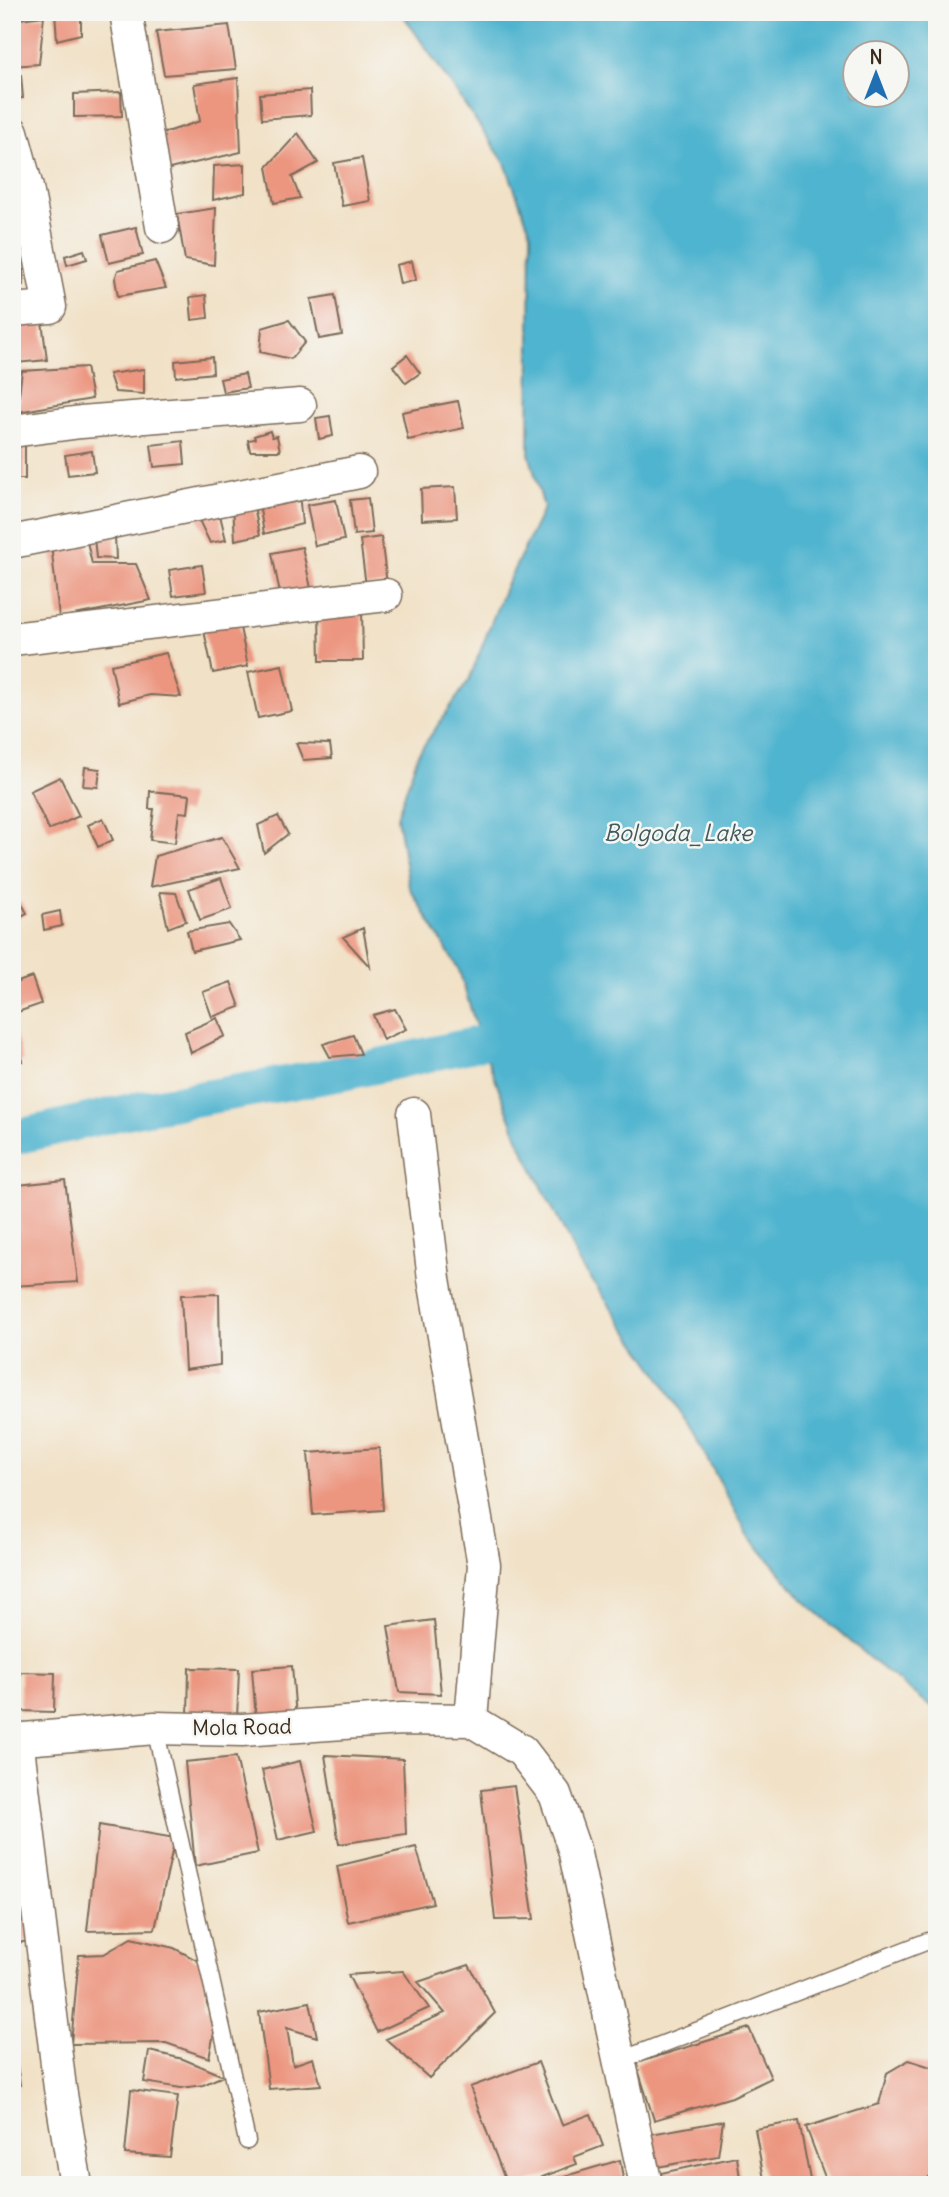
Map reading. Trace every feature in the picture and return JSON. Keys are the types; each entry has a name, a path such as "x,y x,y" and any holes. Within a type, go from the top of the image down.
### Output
{"street":[{"path":"125,12 162,227"},
{"path":"12,132 19,189 50,307 12,310"},
{"path":"12,431 81,422 300,405"},
{"path":"12,542 359,472"},
{"path":"12,639 386,594"},
{"path":"414,1114 434,1279 484,1565 471,1720 522,1751 555,1794 574,1849 646,2185"},
{"name":"Mola Road","path":"15,1740 155,1728 242,1730 402,1719 471,1720"},
{"path":"15,1740 60,2088 76,2185"}],"lane":[{"path":"155,1728 247,2141"},
{"path":"619,2061 928,1941"}],"water":[{"name":"Bolgoda_Lake","path":"401,12 937,12 937,1709 874,1662 803,1600 746,1532 658,1374 580,1263 521,1145 481,1043 459,970 409,887 397,817 418,754 469,680 504,590 544,508 529,453 531,233 505,163"}],"building":[{"path":"55,13 81,14 81,34 57,40"},
{"path":"44,16 39,64 12,66 12,20"},
{"path":"229,25 236,69 164,75 156,32"},
{"path":"12,75 21,75 23,98 12,99"},
{"path":"238,78 241,152 161,171 155,136 200,121 194,84"},
{"path":"310,90 311,115 262,119 260,94"},
{"path":"121,92 122,116 74,117 74,94"},
{"path":"298,133 318,163 292,177 300,198 274,203 267,167"},
{"path":"362,158 370,201 342,206 334,163"},
{"path":"245,164 245,193 213,200 214,166"},
{"path":"216,208 214,265 185,260 177,214"},
{"path":"136,227 143,255 109,263 102,235"},
{"path":"21,240 24,285 12,285 12,241"},
{"path":"84,250 87,259 67,265 65,256"},
{"path":"155,261 166,288 118,296 115,279 118,270"},
{"path":"412,261 416,280 400,284 396,265"},
{"path":"206,295 208,318 192,320 190,297"},
{"path":"335,295 342,335 319,339 311,299"},
{"path":"41,313 47,360 16,363 12,316"},
{"path":"289,320 305,342 291,359 260,352 262,328"},
{"path":"407,355 420,373 406,383 393,366"},
{"path":"212,357 213,373 176,377 175,361"},
{"path":"86,367 92,399 17,412 22,371"},
{"path":"144,369 144,394 115,392 109,374"},
{"path":"245,374 248,388 223,392 220,379"},
{"path":"458,401 464,428 408,440 402,412"},
{"path":"330,416 333,436 319,439 316,418"},
{"path":"270,431 272,437 277,436 280,451 250,451 248,440"},
{"path":"183,441 185,464 154,467 151,445"},
{"path":"12,442 25,442 25,479 12,479"},
{"path":"92,451 95,472 68,475 65,455"},
{"path":"455,487 457,518 422,520 421,489"},
{"path":"299,492 302,524 264,534 258,497"},
{"path":"368,498 372,533 354,535 350,500"},
{"path":"336,500 344,540 315,546 307,505"},
{"path":"253,502 260,535 235,540 233,504"},
{"path":"219,511 226,540 210,543 195,512"},
{"path":"115,536 116,559 96,558 94,537"},
{"path":"86,537 92,564 136,564 151,600 59,618 51,543"},
{"path":"381,537 387,584 366,586 360,540"},
{"path":"302,547 312,593 281,599 272,553"},
{"path":"202,565 206,592 173,596 169,570"},
{"path":"362,611 363,661 320,661 319,612"},
{"path":"238,618 248,666 213,673 203,626"},
{"path":"166,653 181,697 150,695 119,703 111,665"},
{"path":"282,665 292,711 258,718 248,672"},
{"path":"296,743 330,744 332,758 303,760"},
{"path":"85,767 100,769 98,787 83,786"},
{"path":"60,777 79,816 49,830 30,791"},
{"path":"150,791 190,795 188,813 179,812 175,843 150,840 154,809 149,809"},
{"path":"278,816 288,834 264,853 258,825"},
{"path":"103,818 113,840 98,847 88,825"},
{"path":"222,837 240,868 150,887 155,856"},
{"path":"221,878 232,909 200,920 189,889"},
{"path":"160,892 176,893 186,921 168,928"},
{"path":"21,902 27,913 12,921 12,907"},
{"path":"60,911 62,926 44,930 42,915"},
{"path":"229,924 240,940 192,951 187,931"},
{"path":"363,928 370,967 343,937"},
{"path":"32,977 41,1004 12,1014 12,984"},
{"path":"231,982 240,1007 212,1017 203,992"},
{"path":"395,1009 406,1029 383,1040 373,1015"},
{"path":"217,1018 225,1036 191,1053 185,1032"},
{"path":"13,1025 23,1061 12,1062"},
{"path":"353,1035 361,1054 330,1057 323,1044"},
{"path":"65,1180 78,1282 12,1286 18,1185"},
{"path":"219,1294 220,1365 185,1370 181,1295"},
{"path":"379,1448 383,1510 313,1515 308,1453"},
{"path":"434,1620 441,1694 399,1692 388,1626"},
{"path":"292,1666 296,1718 256,1720 252,1669"},
{"path":"189,1668 239,1669 237,1719 188,1718"},
{"path":"20,1672 55,1673 54,1712 20,1711"},
{"path":"325,1755 403,1759 406,1834 339,1844"},
{"path":"236,1757 258,1853 195,1866 185,1762"},
{"path":"300,1761 317,1831 278,1840 262,1770"},
{"path":"514,1786 534,1919 495,1920 481,1790"},
{"path":"99,1825 175,1838 155,1929 87,1931"},
{"path":"416,1847 433,1903 348,1922 337,1866"},
{"path":"29,1881 35,1941 12,1943 12,1883"},
{"path":"131,1938 174,1948 204,1964 207,2005 217,2018 209,2058 166,2043 71,2044 79,1955 104,1954"},
{"path":"469,1965 495,2013 429,2078 386,2039 445,2013 418,1982"},
{"path":"403,1971 429,2008 377,2032 348,1975"},
{"path":"310,2002 317,2037 287,2028 293,2065 313,2058 321,2085 269,2089 259,2012"},
{"path":"749,2028 771,2078 732,2097 654,2120 636,2063"},
{"path":"12,2045 20,2085 12,2086"},
{"path":"149,2051 183,2059 223,2076 203,2085 181,2088 144,2082"},
{"path":"909,2060 937,2069 937,2172 928,2177 931,2185 828,2185 806,2127 879,2104 887,2073"},
{"path":"538,2062 562,2125 591,2114 603,2146 574,2157 577,2164 521,2185 507,2185 470,2087"},
{"path":"131,2090 178,2096 170,2157 125,2154"},
{"path":"723,2121 718,2156 657,2167 651,2134"},
{"path":"799,2121 811,2185 765,2185 755,2129"},
{"path":"737,2157 741,2185 663,2185 661,2173"},
{"path":"620,2160 624,2185 538,2185 538,2184"}],"waterway":[{"path":"12,1138 133,1110 345,1073 481,1043"}]}
